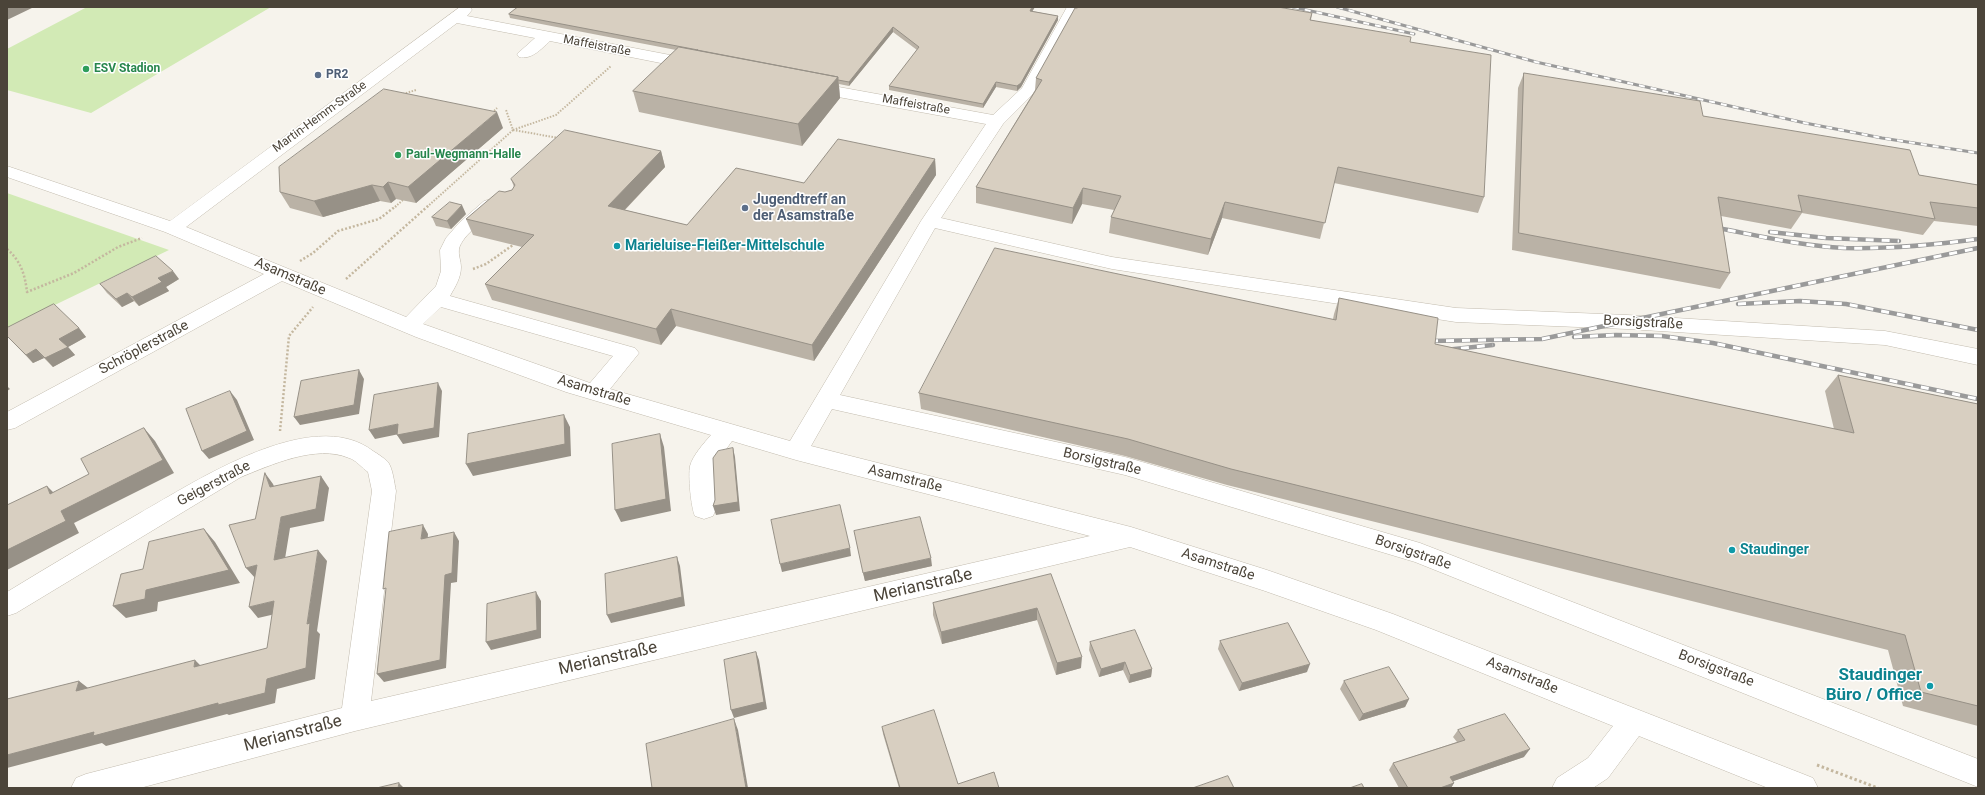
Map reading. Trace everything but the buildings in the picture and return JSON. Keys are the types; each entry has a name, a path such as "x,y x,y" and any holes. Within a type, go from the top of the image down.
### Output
{"street":[{"name":"Martin-Hemm-Straße","path":"172,228 470,7"},
{"path":"796,451 930,221 997,121 1029,90 1074,7"},
{"name":"Maffeistraße","path":"454,18 710,68"},
{"path":"519,53 541,35"},
{"name":"Maffeistraße","path":"794,84 997,121"},
{"name":"Asamstraße","path":"7,171 172,228 409,326 595,392 796,451 1131,537 1267,581 1384,622 1803,788"},
{"path":"409,326 437,299 448,285 452,269 448,254 452,242 498,198 511,202"},
{"name":"Borsigstraße","path":"930,221 1112,263 1456,315 1627,322 1885,338 1978,357"},
{"name":"Schröplerstraße","path":"7,422 281,273"},
{"path":"437,299 628,353 595,392"},
{"name":"Borsigstraße","path":"827,400 1125,466 1420,553 1978,773"},
{"path":"704,509 702,466 708,455 727,431"},
{"name":"Geigerstraße","path":"7,605 99,549 233,471 278,453 306,448 334,445 357,451 379,468 384,491 355,718"},
{"name":"Merianstraße","path":"86,788 355,718 1131,537"},
{"path":"1567,788 1598,768 1634,721"}],"path":[{"path":"340,283 513,130 556,115 626,52"},
{"path":"402,95 405,98"},
{"path":"490,114 498,108"},
{"path":"506,110 513,130"},
{"path":"513,130 561,139"},
{"path":"281,273 313,252 338,231 379,219 402,200"},
{"path":"7,249 14,254 25,274 27,292 74,273 118,248 145,237"},
{"path":"449,280 486,264 513,245"},
{"path":"278,453 289,336 310,310"}],"green space":[{"name":"ESV Stadion","path":"87,7 271,7 91,113 7,90 7,49"},
{"path":"7,193 169,250 7,328"}],"railway":[{"path":"1293,7 1414,34"},
{"path":"1337,7 1536,62 1805,123 1882,138 1978,153"},
{"path":"1712,227 1794,243 1844,248 1911,246 1978,239"},
{"path":"1770,232 1826,238 1899,241"},
{"path":"1430,341 1542,339 1978,248"},
{"path":"1738,304 1800,301 1846,304 1978,330"},
{"path":"1574,337 1616,335 1662,336 1713,343 1978,399"},
{"path":"1445,350 1493,345"}],"place":[{"name":"ESV Stadion","path":"86,69"},
{"name":"PR2","path":"318,75"},
{"name":"Paul-Wegmann-Halle","path":"398,155"},
{"name":"Jugendtreff an der Asamstraße","path":"745,208"},
{"name":"Marieluise-Fleißer-Mittelschule","path":"617,246"},
{"name":"Staudinger","path":"1732,550"},
{"name":"Staudinger Büro / Office","path":"1930,686"}]}
